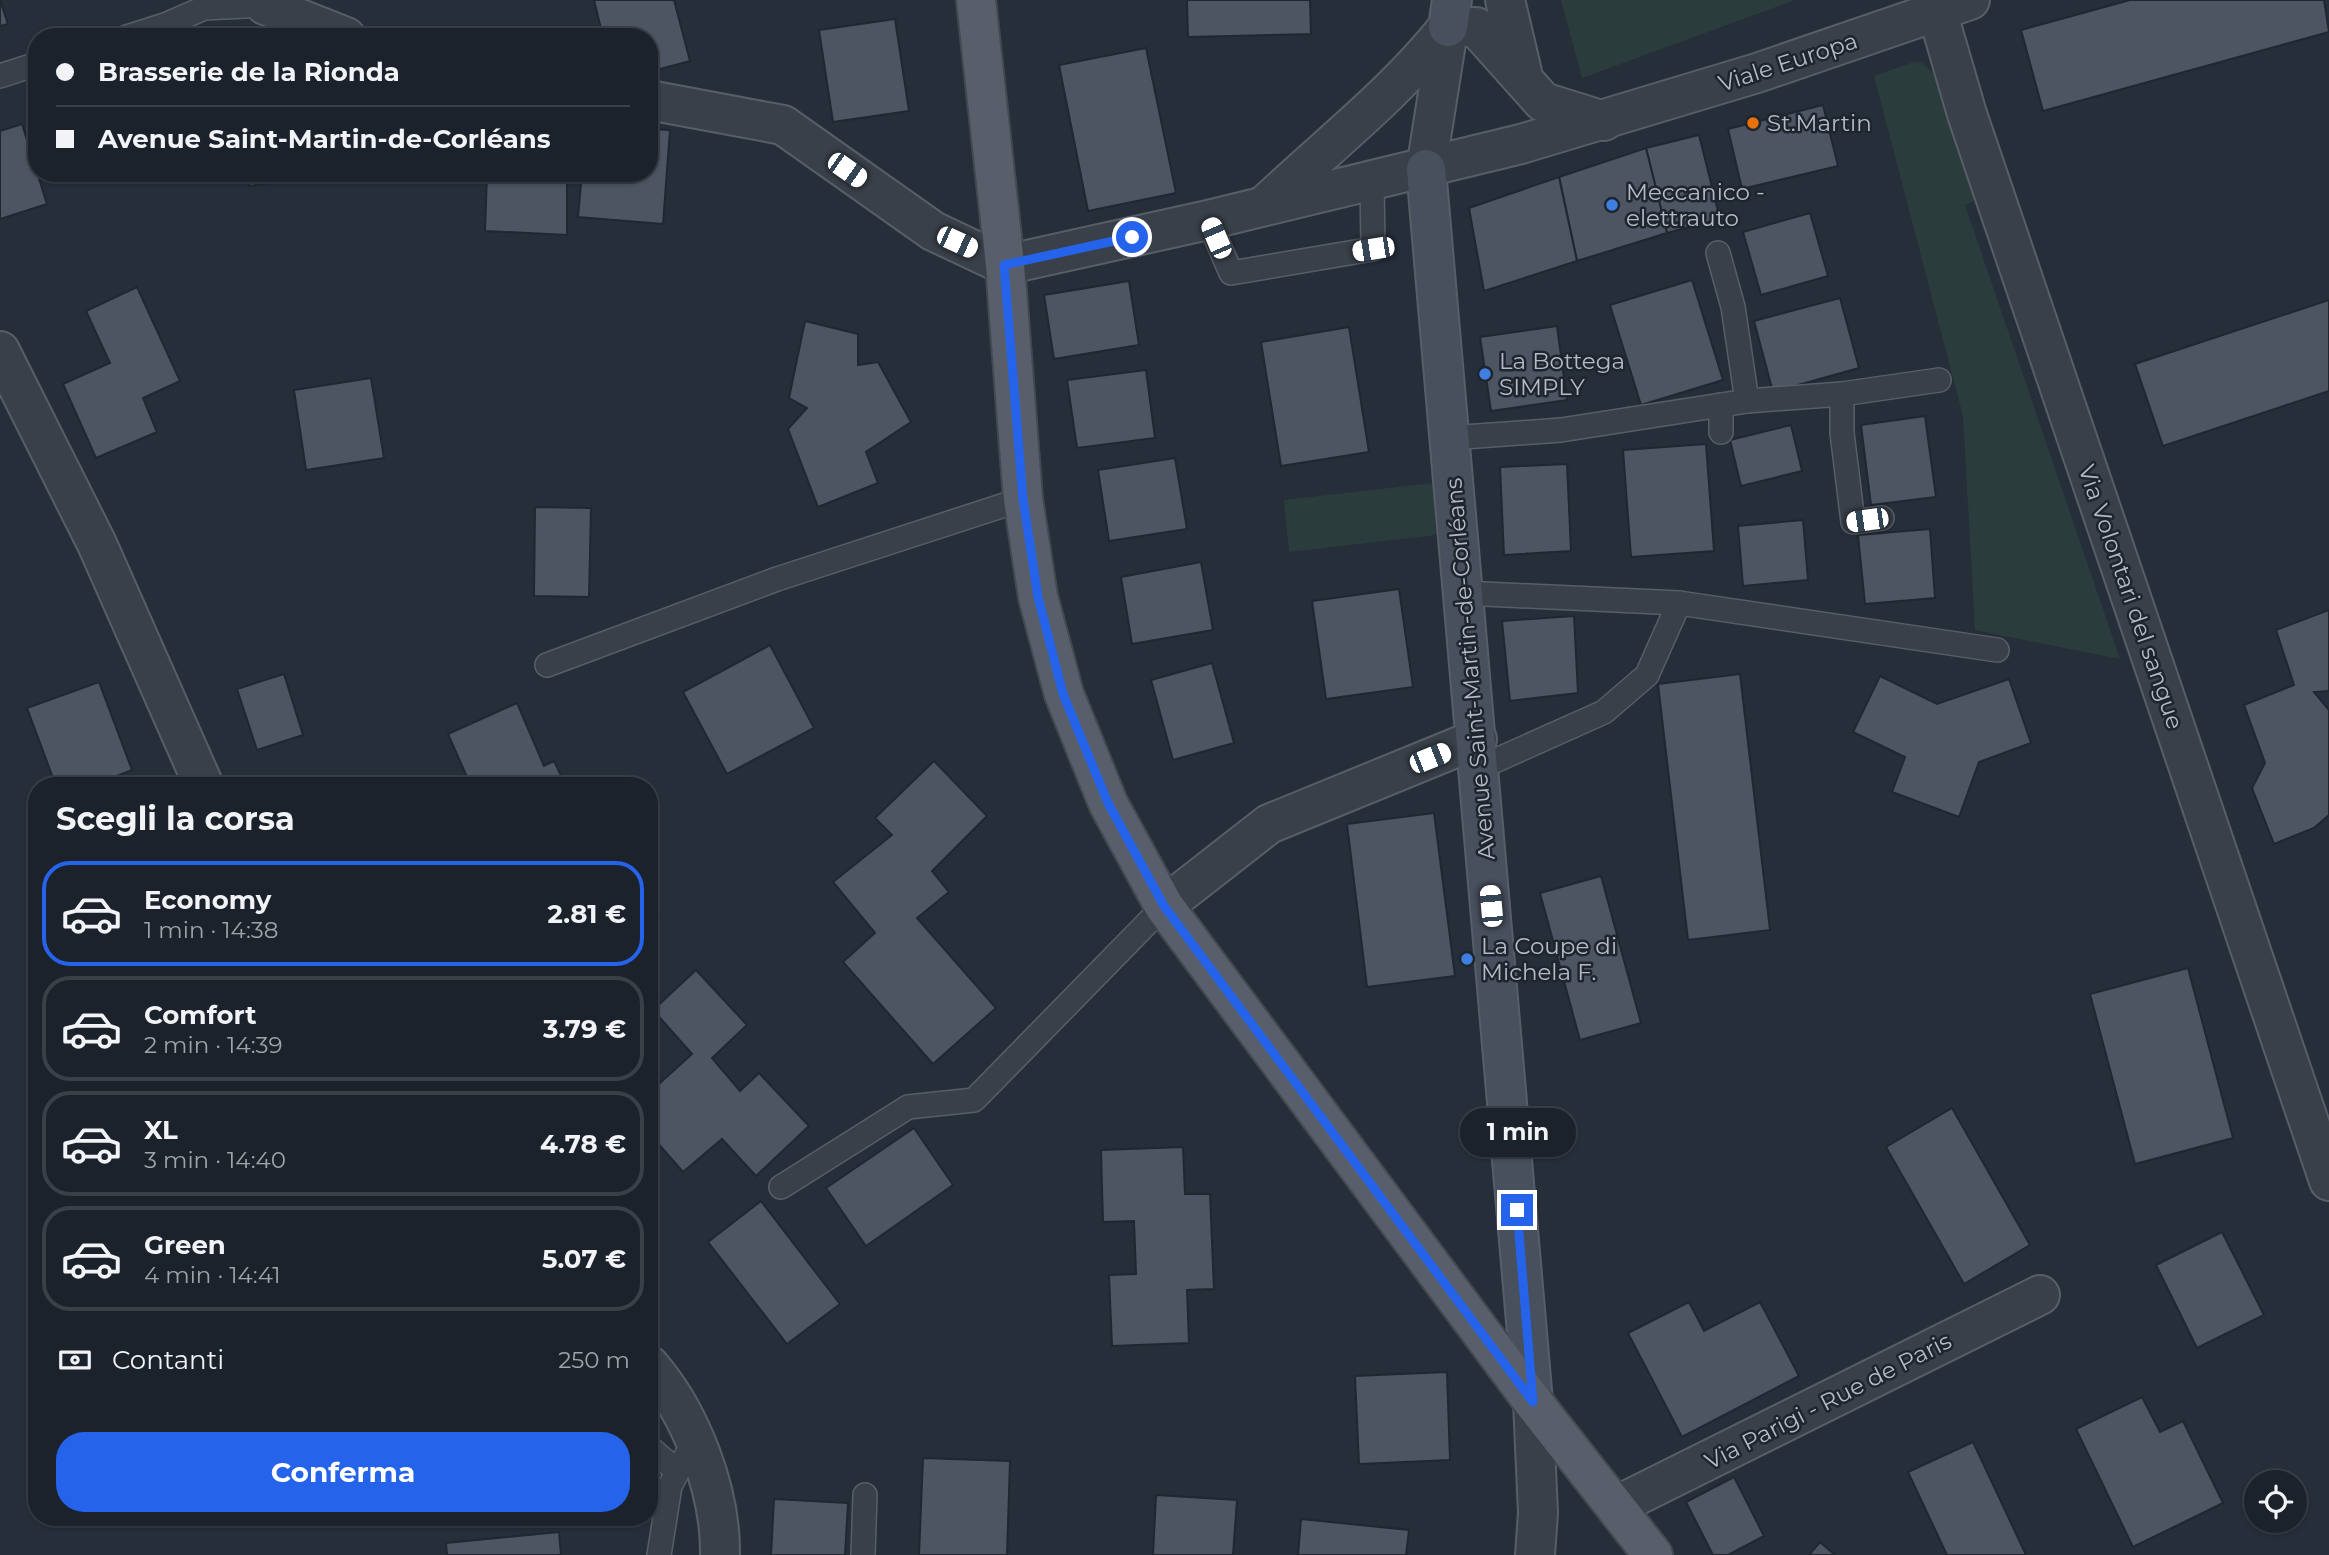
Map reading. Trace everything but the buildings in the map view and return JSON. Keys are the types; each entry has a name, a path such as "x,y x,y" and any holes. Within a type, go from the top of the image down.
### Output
{"main road":[{"path":"976,0 1004,265 1023,499 1038,597 1063,694 1108,803 1164,906 1533,1402 1653,1555"}],"street":[{"path":"1505,0 1515,50 1536,113 1534,129 1521,144"},
{"path":"265,5 323,28"},
{"name":"Viale Europa","path":"1004,265 1426,169 1521,144 1604,121 1954,6"},
{"name":"Via Volontari del sangue","path":"1954,6 1967,114 2329,1181"},
{"path":"1450,14 1476,27 1529,90 1543,102 1604,121"},
{"path":"1426,169 1450,14"},
{"path":"1263,206 1324,149 1368,114 1416,67 1450,14"},
{"path":"658,102 783,125 933,231 1004,265"},
{"name":"Avenue Saint-Martin-de-Corléans","path":"1426,169 1533,1402"},
{"path":"0,351 97,544 168,712 200,777"},
{"path":"1164,906 1269,824 1478,753"},
{"name":"Via Parigi - Rue de Paris","path":"1616,1506 2040,1295"},
{"path":"658,1375 666,1384 686,1455 706,1461 720,1555"},
{"path":"1533,1402 1538,1513 1535,1555"}],"lane":[{"path":"156,28 204,8 265,5"},
{"path":"0,76 28,67"},
{"path":"1208,220 1231,273 1373,249 1372,181"},
{"path":"1718,253 1733,307 1747,401"},
{"path":"1450,438 1561,430 1747,401 1842,394 1939,380"},
{"path":"1842,394 1842,433 1853,522 1882,518"},
{"path":"1721,405 1721,432"},
{"path":"547,665 777,579 1023,499"},
{"path":"1463,593 1679,603 1997,650"},
{"path":"1478,753 1604,712 1647,675 1679,603"},
{"path":"781,1187 908,1107 974,1100 1164,906"},
{"path":"658,1449 686,1455 670,1486 659,1555"},
{"path":"863,1555 865,1495"}],"shaded area":[{"path":"1561,0 1795,0 1582,78"},
{"path":"1914,62 1922,63 1940,79 1979,199 1965,205 2120,659 1975,630 1963,416 1874,76"},
{"path":"1433,483 1436,535 1289,552 1284,500"}],"place":[{"name":"St.Martin","path":"1753,123"},
{"name":"Meccanico - elettrauto","path":"1612,205"},
{"name":"La Bottega SIMPLY","path":"1485,374"},
{"name":"La Coupe di Michela F.","path":"1467,959"}],"route":[{"path":"1132,237 1004,265 1023,499 1038,597 1063,694 1108,803 1164,906 1533,1402 1517,1210"}]}
